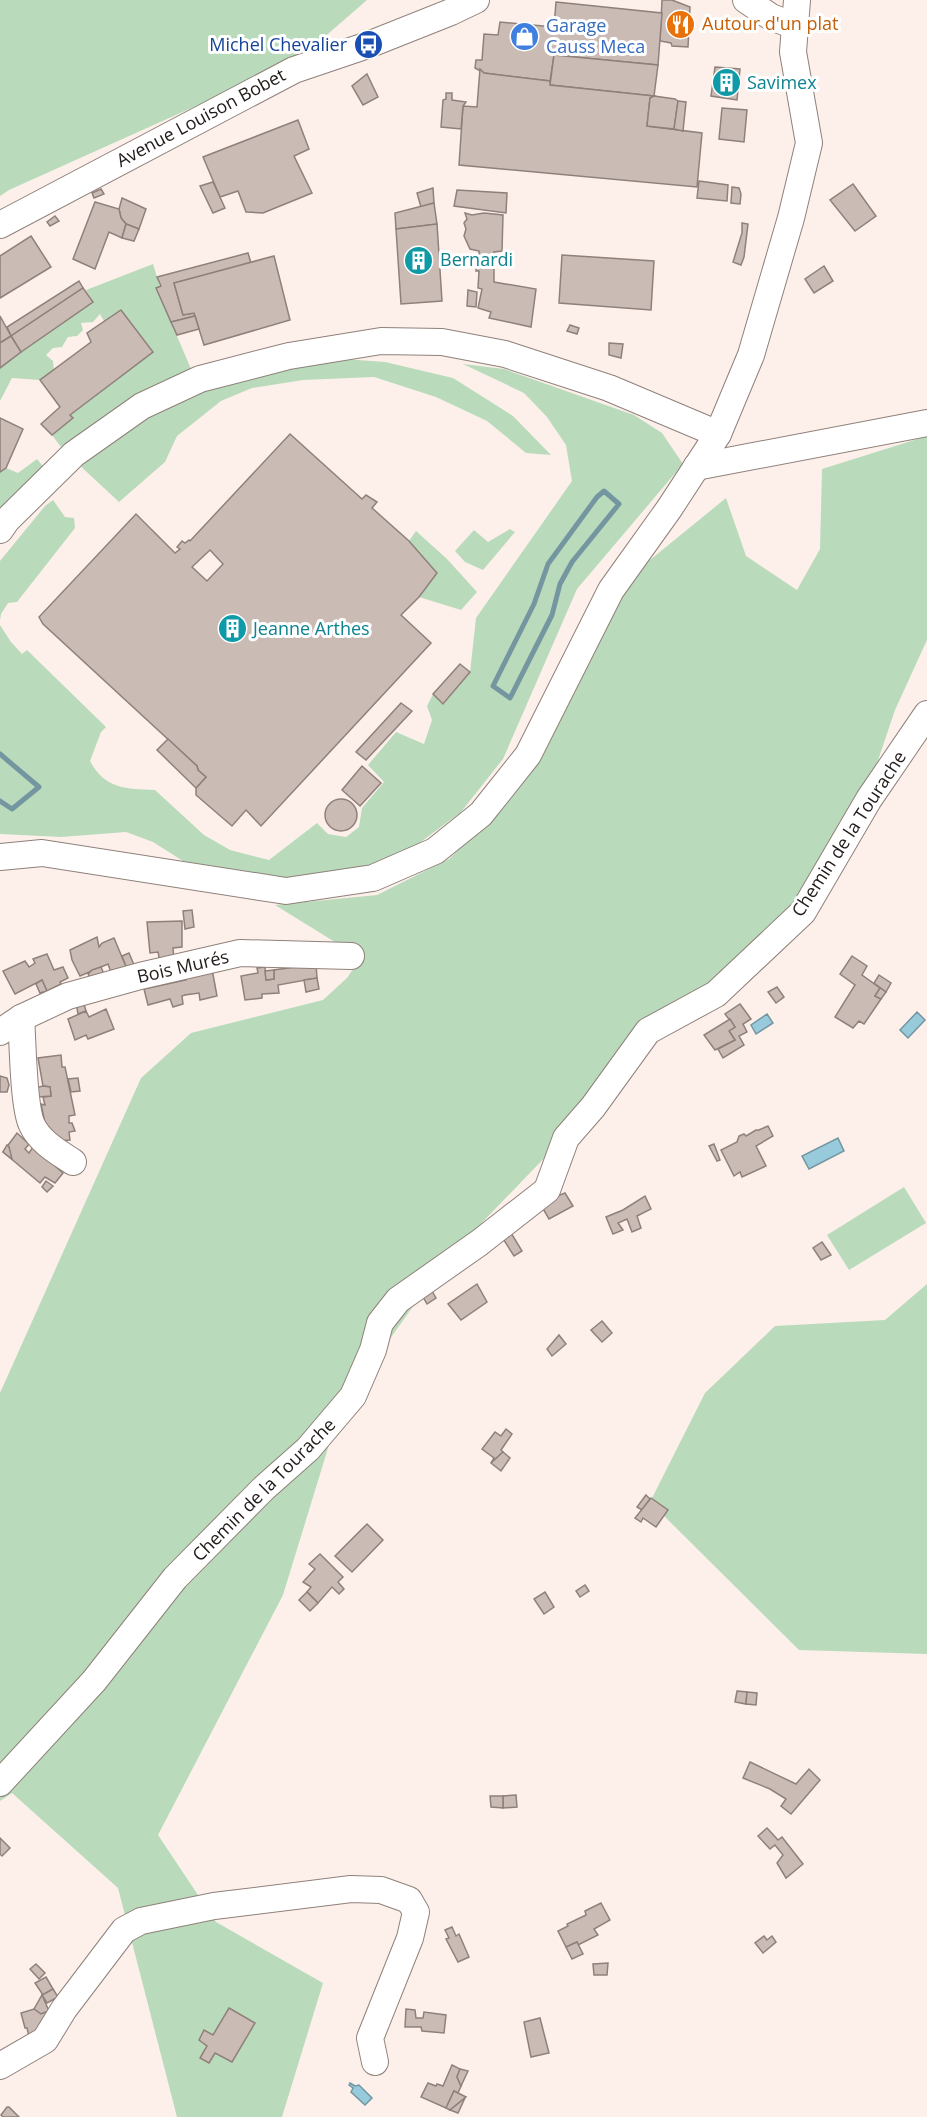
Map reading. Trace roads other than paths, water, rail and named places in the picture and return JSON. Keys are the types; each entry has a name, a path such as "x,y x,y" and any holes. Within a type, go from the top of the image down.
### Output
{"street":[{"name":"Avenue Louison Bobet","path":"0,225 294,70 368,45 476,0"},
{"path":"0,856 42,853 286,891 373,878 435,851 481,814 528,755 611,590 718,434 752,355 791,218 809,143 793,52 796,10 747,1"},
{"path":"0,530 7,520 74,454 142,406 200,379 289,356 381,341 442,342 505,354 609,388 718,434"},
{"path":"696,467 927,423"},
{"name":"Chemin de la Tourache","path":"0,1783 94,1681 175,1578 264,1488 308,1449 353,1396 373,1350 380,1323 398,1300 479,1243 547,1190 566,1138 593,1107 648,1031 716,994 803,912 869,799 927,714"},
{"name":"Bois Murés","path":"73,1162 48,1145 32,1125 10,1025 68,996 140,976 240,953 351,956"},
{"path":"0,2066 45,2040 64,2009 124,1930 141,1921 214,1906 351,1889 381,1890 410,1900 416,1912 400,1966 370,2038 375,2062"}],"water":[{"path":"917,1012 925,1020 908,1038 900,1030"},
{"path":"767,1014 773,1023 756,1034 751,1025"},
{"path":"838,1138 844,1151 809,1169 802,1156"},
{"path":"350,2083 355,2086 359,2085 372,2098 365,2105 351,2092 353,2088 349,2085"}],"waterway":[{"path":"604,491 619,504 572,562 560,584 552,615 510,698 493,686 534,604 548,564 597,497 604,491"},
{"path":"0,754 39,787 12,809 0,801"}],"place":[{"name":"Autour d'un plat","path":"681,24"},
{"name":"Garage Causs Meca","path":"525,36"},
{"name":"Michel Chevalier","path":"368,45"},
{"name":"Savimex","path":"726,83"},
{"name":"Bernardi","path":"419,260"},
{"name":"Jeanne Arthes","path":"232,629"}]}
